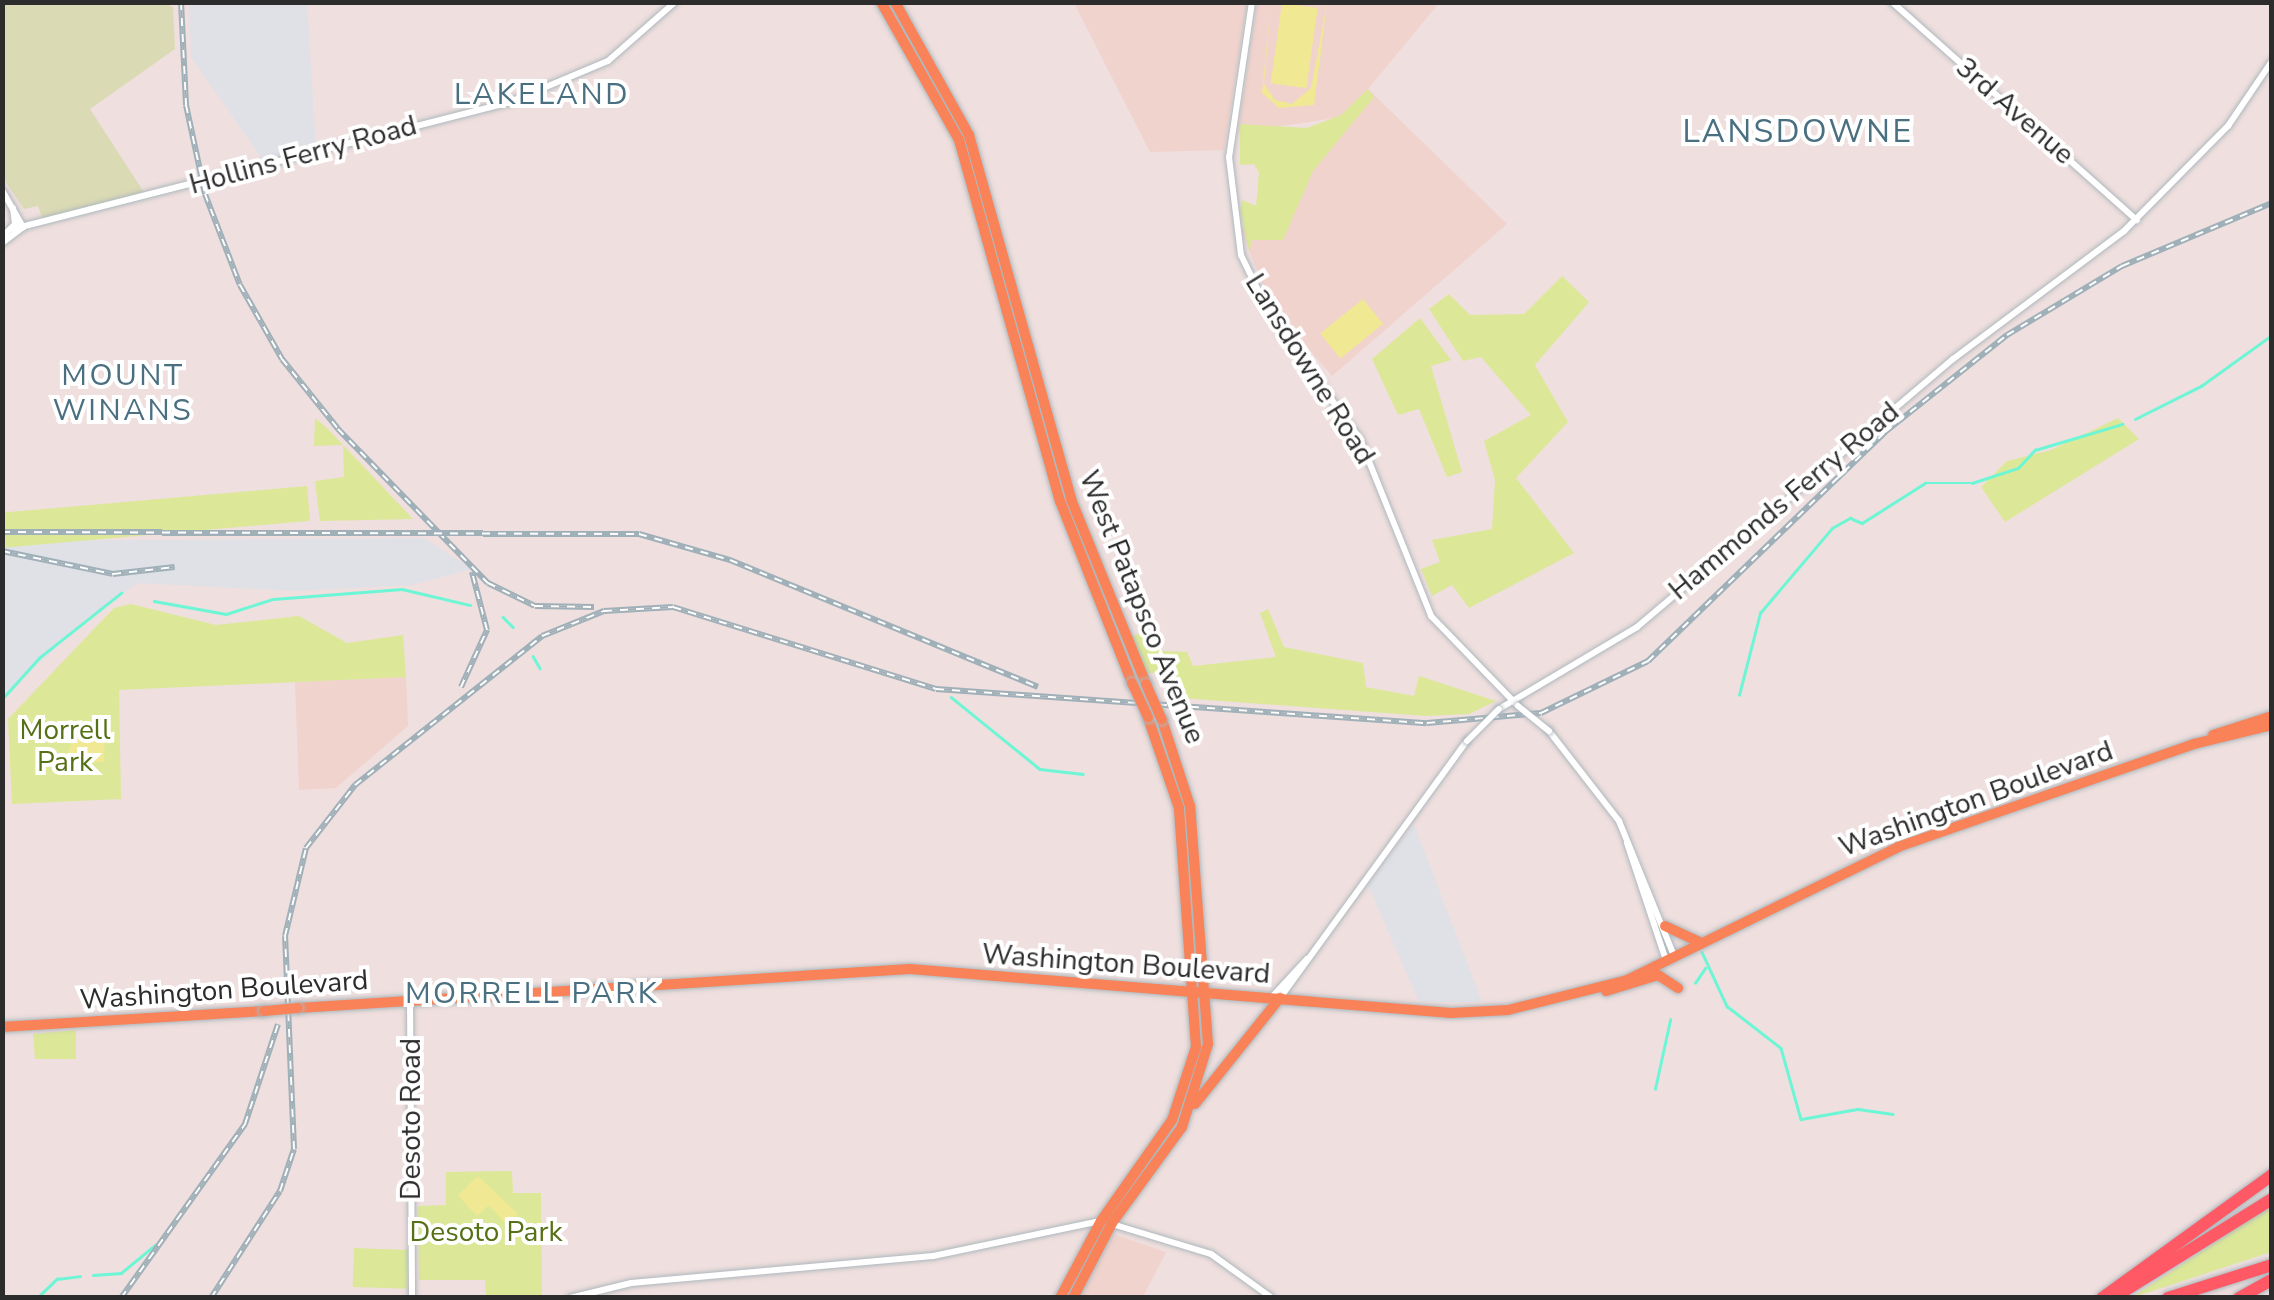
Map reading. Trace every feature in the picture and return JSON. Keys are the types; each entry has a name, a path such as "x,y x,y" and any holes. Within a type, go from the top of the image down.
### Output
{"highway":[{"path":"2102,1298 2272,1176"},
{"path":"2115,1298 2272,1199"},
{"path":"2168,1298 2272,1265"},
{"path":"2239,1298 2272,1280"}],"main road":[{"name":"West Patapsco Avenue","path":"881,2 958,140 1060,501 1148,718 1178,808 1203,994"},
{"name":"West Patapsco Avenue","path":"895,2 969,135 1076,512 1162,720 1190,806 1203,994 1196,1076"},
{"name":"Washington Boulevard","path":"2,1027 910,969 1470,1013 1586,993 1670,959 1868,859 2272,716"},
{"name":"Washington Boulevard","path":"2194,744 2272,725"},
{"path":"1665,926 1702,943"},
{"path":"1586,993 1658,975 1678,988"},
{"path":"1060,1298 1164,1134 1196,1076 1275,998"},
{"path":"1072,1298 1106,1222 1275,998"},
{"path":"1188,1112 1196,1076"}],"street":[{"name":"Hollins Ferry Road","path":"2,240 17,228 496,106 608,62 675,2"},
{"name":"Lansdowne Road","path":"1252,2 1229,158 1241,255 1276,324 1360,439 1431,616 1592,778 1624,832 1665,926 1670,959"},
{"name":"3rd Avenue","path":"1892,2 2137,220"},
{"name":"Hammonds Ferry Road","path":"1275,998 1315,951 1467,742 1510,699 1637,627 1953,359 2137,220 2232,121 2272,61"},
{"path":"2,190 10,202 17,228"},
{"name":"Lansdowne Road","path":"1624,832 1670,959"},
{"name":"Desoto Road","path":"410,1000 412,1298"},
{"path":"570,1298 631,1283 941,1254 1106,1222 1211,1254 1272,1298"}],"shaded area":[{"path":"189,3 307,3 316,150 265,163 191,57"},
{"path":"1074,3 1247,3 1224,150 1150,152"},
{"path":"1257,3 1439,3 1368,89 1507,224 1332,376 1272,307 1241,230 1342,117 1238,133"},
{"path":"1271,3 1264,84 1275,100 1292,104 1311,88 1327,3 1314,105 1279,108 1262,93"},
{"path":"1282,3 1318,8 1306,88 1271,83"},
{"path":"1363,299 1383,324 1340,358 1320,334"},
{"path":"423,538 472,569 412,585 296,591 138,583 86,619 3,697 3,541"},
{"path":"406,677 408,726 336,788 299,790 295,682"},
{"path":"90,726 105,729 104,762 66,763 72,737"},
{"path":"1414,824 1482,1002 1419,1002 1368,885"},
{"path":"478,1176 518,1214 506,1224 489,1205 477,1216 458,1195"},
{"path":"1113,1234 1166,1252 1143,1297 1079,1297"}],"green space":[{"path":"162,2 173,7 175,49 90,109 145,194 43,220 38,206 24,209 3,178 2,3"},
{"path":"1368,89 1374,97 1313,171 1283,240 1252,240 1249,252 1240,210 1242,200 1256,206 1259,173 1254,164 1240,165 1240,124 1307,128 1341,115"},
{"path":"1562,276 1589,302 1535,365 1568,422 1516,478 1574,553 1469,608 1452,585 1432,596 1421,569 1440,562 1432,540 1492,529 1495,480 1484,441 1531,415 1481,357 1463,361 1429,309 1449,294 1470,315 1524,314"},
{"path":"1420,318 1451,360 1431,366 1462,472 1447,477 1419,409 1398,415 1372,359"},
{"path":"315,418 328,429 413,519 320,521 315,481 344,477 343,445 314,446"},
{"path":"2118,418 2139,439 2005,522 1981,487 2007,461 2051,450"},
{"path":"307,486 310,521 6,547 3,513"},
{"name":"Morrell Park","path":"131,604 216,625 299,616 347,643 403,635 406,677 119,690 121,799 12,804 8,719 114,608"},
{"path":"1268,609 1284,647 1363,663 1366,687 1414,696 1419,676 1496,701 1469,714 1425,716 1168,697 1162,673 1146,673 1131,637 1144,631 1163,651 1187,652 1193,666 1276,657 1260,613"},
{"path":"76,1030 76,1059 35,1059 33,1034"},
{"name":"Desoto Park","path":"512,1171 513,1193 541,1193 542,1297 486,1297 485,1280 419,1280 418,1206 446,1205 446,1172"},
{"path":"2271,1208 2271,1252 2131,1298 2246,1222"},
{"path":"354,1248 408,1250 407,1289 353,1287"}],"waterway":[{"path":"2135,419 2201,386 2272,335"},
{"path":"1739,695 1760,613 1832,528 1850,518 1862,523 1925,483 1972,483 2018,468 2035,450 2122,424"},
{"path":"154,601 226,614 273,599 402,589 470,605"},
{"path":"2,699 39,658 121,593"},
{"path":"503,617 513,627"},
{"path":"533,656 540,668"},
{"path":"951,697 1040,769 1083,774"},
{"path":"1702,952 1727,1006 1781,1048 1801,1119 1858,1109 1893,1114"},
{"path":"1695,983 1705,968"},
{"path":"1655,1089 1670,1020"},
{"path":"93,1275 121,1273 155,1245"},
{"path":"37,1298 57,1279 80,1276"}],"railway":[{"path":"181,2 186,105 205,194 240,285 282,359 338,429 488,583 535,606 594,607"},
{"path":"211,1298 280,1191 294,1149 285,936 306,848 355,785 542,636 604,611 673,607 936,689 1427,723 1541,713 1648,661 1885,432 2007,335 2122,266 2272,203"},
{"path":"2,532 639,534 730,560 1038,687"},
{"path":"2,551 113,574 175,567"},
{"path":"461,687 487,630 472,572"},
{"path":"121,1298 245,1124 278,1024"}],"district":[{"name":"LAKELAND","path":"542,95"},
{"name":"LANSDOWNE","path":"1798,132"},
{"name":"MOUNT WINANS","path":"123,393"},
{"name":"MORRELL PARK","path":"532,994"}]}
